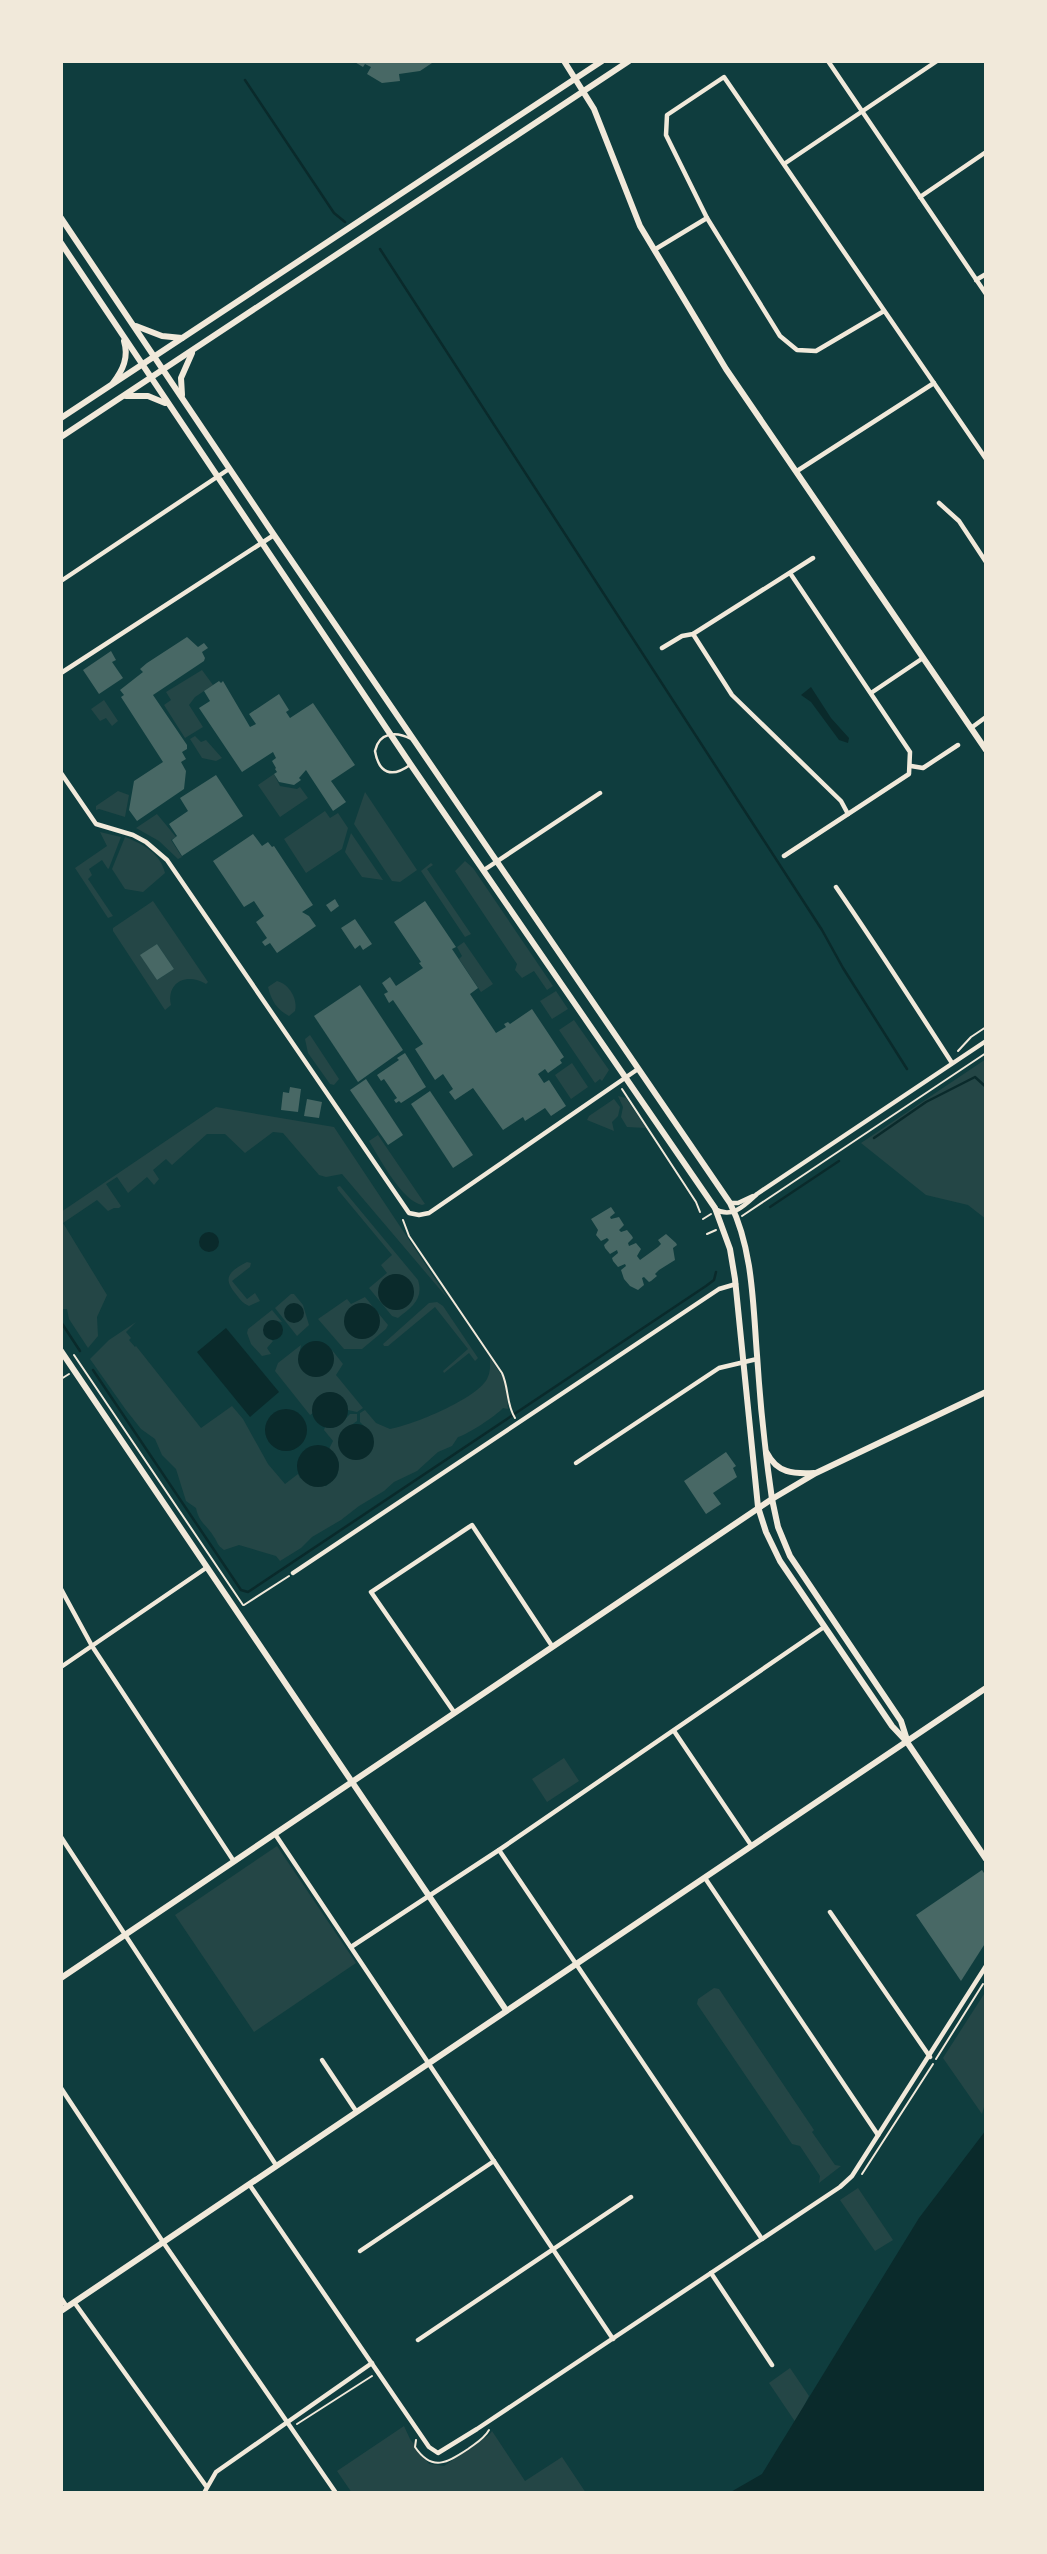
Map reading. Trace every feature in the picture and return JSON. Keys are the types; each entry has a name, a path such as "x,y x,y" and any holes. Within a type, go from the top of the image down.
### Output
{"main road":[{"path":"564,61 594,109 640,226 653,250 726,369 986,750"},
{"path":"61,418 602,61"},
{"path":"61,437 629,61"},
{"path":"61,218 730,1203 744,1247 751,1289 764,1447 778,1527 790,1556 901,1721 907,1742"},
{"path":"61,243 411,765 715,1208 730,1249 736,1283 758,1507 766,1532 780,1561 824,1627 892,1726 907,1742 986,1859"},
{"path":"132,325 164,336 184,338"},
{"path":"109,387 120,374 126,356 121,333"},
{"path":"183,400 181,379 193,351"},
{"path":"124,396 159,398 170,406"},
{"path":"61,1351 506,2010"},
{"path":"61,1371 70,1365"},
{"path":"61,1978 758,1507 816,1473 986,1392"},
{"path":"764,1447 772,1463 784,1471 796,1474 816,1473"},
{"path":"67,2307 986,1688"}],"street":[{"path":"828,61 986,294"},
{"path":"783,164 937,61"},
{"path":"884,311 816,351 797,350 780,336 707,218 666,135 667,115 724,77 986,459"},
{"path":"920,197 986,152"},
{"path":"653,250 707,218"},
{"path":"976,280 986,274"},
{"path":"797,471 934,383"},
{"path":"61,581 229,469"},
{"path":"939,503 959,521 986,562"},
{"path":"61,673 274,535"},
{"path":"662,648 682,636 693,634 813,558"},
{"path":"784,856 909,774 911,766 910,752 790,573"},
{"path":"693,634 732,695 841,801 848,814"},
{"path":"871,693 924,658"},
{"path":"971,727 986,717"},
{"path":"911,766 923,768 958,746"},
{"path":"61,773 96,824 133,835 167,860 409,1213 429,1213 639,1069"},
{"path":"484,870 600,793"},
{"path":"836,887 901,981 952,1063"},
{"path":"715,1208 735,1216 757,1195 986,1041"},
{"path":"730,1203 738,1203 757,1195"},
{"path":"293,1573 719,1289 736,1283"},
{"path":"576,1462 719,1368 757,1359"},
{"path":"454,1712 370,1592 472,1525 552,1646"},
{"path":"61,1667 206,1568"},
{"path":"61,1589 92,1646 233,1860"},
{"path":"351,1947 499,1850 824,1627"},
{"path":"674,1731 751,1845"},
{"path":"275,1834 613,2339"},
{"path":"61,1838 276,2165"},
{"path":"499,1850 762,2239"},
{"path":"704,1876 878,2135"},
{"path":"830,1912 930,2057"},
{"path":"249,2184 429,2447 438,2453 712,2273 852,2176 986,1966"},
{"path":"322,2060 356,2111"},
{"path":"61,2088 163,2242 336,2493"},
{"path":"360,2251 494,2161"},
{"path":"418,2340 631,2197"},
{"path":"712,2273 772,2365"},
{"path":"61,2298 206,2486"},
{"path":"204,2493 216,2472 372,2363"}],"lane":[{"path":"411,765 396,774 384,771 374,751 378,743 390,733 398,732 414,740"}],"path":[{"path":"735,1216 986,1053"},
{"path":"618,1083 700,1212"},
{"path":"403,1220 409,1236 502,1373 507,1384 508,1405 515,1418"},
{"path":"707,1234 722,1227"},
{"path":"74,1355 243,1605 293,1573"},
{"path":"862,2174 986,1980"},
{"path":"292,2427 369,2376 377,2378"},
{"path":"415,2437 415,2446 421,2456 432,2462 446,2463 484,2439 490,2429"}],"shaded area":[{"path":"202,670 213,685 195,697 189,705 203,727 185,738 164,705 171,700 166,692"},
{"path":"811,687 831,718 849,738 848,743 839,740 811,702 801,695"},
{"path":"104,700 118,721 112,726 106,718 100,721 91,709"},
{"path":"195,736 201,742 206,740 222,758 216,761 202,758 190,739"},
{"path":"274,774 280,786 297,789 300,787 308,798 280,817 258,785"},
{"path":"118,791 129,795 125,817 96,810 96,806"},
{"path":"365,792 417,870 400,882 392,881 354,824"},
{"path":"325,811 330,818 338,813 348,828 342,849 306,873 284,839"},
{"path":"157,814 176,837 171,840 182,857 178,859 159,841 136,828"},
{"path":"100,832 121,837 108,869 102,860 89,869 92,875 88,879 113,916 108,918 75,868 107,846"},
{"path":"351,833 383,880 362,877 345,852"},
{"path":"125,837 150,850 163,866 165,873 143,892 125,889 112,869"},
{"path":"465,861 473,868 553,986 547,990 534,971 522,978 515,970 517,964 455,871"},
{"path":"431,863 433,865 427,869 471,934 465,937 421,871"},
{"path":"153,901 208,982 206,984 192,979 180,981 172,990 171,1005 165,1010 113,928","holes":["157,944 174,969 157,980 141,955"]},
{"path":"464,942 493,984 481,992 459,959 462,956 457,947"},
{"path":"277,981 285,985 294,997 295,1011 289,1016 278,1008 269,992 268,987"},
{"path":"556,991 568,1009 552,1019 540,1001"},
{"path":"574,1020 609,1070 602,1081 600,1079 595,1083 559,1030"},
{"path":"310,1035 339,1079 334,1085 330,1084 308,1053 305,1039"},
{"path":"986,1059 986,1219 968,1205 926,1195 861,1143"},
{"path":"572,1063 588,1087 571,1099 555,1075"},
{"path":"618,1096 626,1098 646,1128 627,1127 621,1117 623,1107"},
{"path":"614,1099 620,1107 618,1116 612,1122 614,1131 587,1120 589,1116"},
{"path":"216,1107 334,1127 449,1300 342,1174 326,1177 319,1175 283,1133 273,1132 245,1153 225,1134 207,1134 172,1165 166,1159 153,1170 159,1179 154,1185 147,1177 128,1193 117,1177 106,1184 121,1206 119,1208 108,1211 97,1200 63,1223 107,1295 97,1317 98,1336 88,1348 69,1319 67,1309 61,1309 61,1212"},
{"path":"378,1135 425,1204 414,1202 392,1178 369,1141"},
{"path":"340,1186 418,1280 418,1297 398,1318 392,1316 369,1288 387,1273 381,1265 392,1255 337,1187","holes":["394,1274 405,1277 414,1292 410,1301 404,1307 390,1308 381,1298 380,1289 384,1279"]},
{"path":"209,1232 216,1235 219,1242 216,1249 209,1252 202,1249 199,1242 202,1235"},
{"path":"247,1262 251,1263 250,1267 232,1281 247,1299 255,1293 260,1301 249,1306 229,1283 232,1272"},
{"path":"396,1274 408,1280 414,1292 408,1304 396,1310 384,1304 378,1292 384,1280"},
{"path":"291,1294 303,1305 309,1325 297,1336 275,1308"},
{"path":"365,1297 388,1325 362,1349 344,1349 318,1319 347,1299 351,1304","holes":["350,1308 379,1327 369,1337 354,1337 345,1318"]},
{"path":"437,1302 443,1306 478,1358 475,1361 469,1353 444,1373 443,1371 468,1349 435,1307 388,1346 383,1344 429,1303"},
{"path":"294,1303 301,1306 304,1313 301,1320 294,1323 287,1320 284,1313 287,1306"},
{"path":"362,1303 374,1309 380,1321 374,1333 362,1339 350,1333 344,1321 350,1309"},
{"path":"272,1310 282,1322 271,1320 264,1326 264,1335 273,1341 267,1348 271,1354 262,1356 251,1344 247,1333 248,1329"},
{"path":"273,1320 280,1323 283,1330 280,1337 273,1340 266,1337 263,1330 266,1323"},
{"path":"136,1322 126,1332 131,1338 129,1340 201,1428 232,1406 243,1419 268,1464 285,1484 298,1474 300,1478 326,1486 337,1476 339,1463 329,1449 333,1441 324,1430 325,1427 337,1426 350,1414 357,1414 357,1421 340,1433 340,1450 348,1458 365,1427 360,1422 360,1413 365,1410 376,1423 390,1429 428,1417 458,1403 481,1387 488,1376 490,1358 506,1382 508,1409 503,1408 458,1437 452,1446 438,1452 417,1471 394,1482 280,1561 276,1556 239,1545 224,1550 201,1521 196,1508 186,1501 176,1469 162,1455 155,1439 141,1429 90,1359 109,1340"},
{"path":"226,1328 279,1392 250,1417 197,1352"},
{"path":"316,1341 328,1347 334,1359 328,1371 316,1377 304,1371 298,1359 304,1347"},
{"path":"301,1345 299,1356 334,1359 332,1350 343,1364 336,1375 363,1408 357,1412 348,1410 340,1395 323,1394 315,1402 310,1415 275,1371 278,1363"},
{"path":"330,1392 342,1398 348,1410 342,1422 330,1428 318,1422 312,1410 318,1398"},
{"path":"286,1409 301,1415 307,1430 301,1445 286,1451 271,1445 265,1430 271,1415"},
{"path":"356,1424 368,1430 374,1442 368,1454 356,1460 344,1454 338,1442 344,1430"},
{"path":"318,1445 333,1451 339,1466 333,1481 318,1487 303,1481 297,1466 303,1451"},
{"path":"564,1758 579,1781 547,1802 532,1779"},
{"path":"277,1846 356,1963 254,2032 175,1915"},
{"path":"714,1988 719,1989 835,2165 841,2166 819,2183 820,2176 800,2146 792,2144 697,2004 698,1999"},
{"path":"986,1991 986,2100 982,2114 943,2058"},
{"path":"986,2130 986,2493 729,2493 762,2474 919,2218"},
{"path":"858,2188 893,2240 875,2251 840,2200"},
{"path":"790,2368 809,2396 796,2423 769,2383"},
{"path":"404,2426 410,2439 429,2464 444,2466 492,2431 525,2481 562,2457 586,2493 352,2493 337,2471"}],"building":[{"path":"353,61 435,61 420,71 399,74 400,81 382,83 367,74 371,67 365,64 363,67"},
{"path":"187,637 198,647 204,643 208,648 202,652 204,661 153,695 187,745 187,749 182,752 186,759 181,762 186,771 184,789 137,821 129,810 134,781 163,762 121,697 124,695 120,690 143,672 140,669 147,663"},
{"path":"111,651 116,660 112,662 123,678 99,694 83,670"},
{"path":"223,681 250,727 256,724 249,714 279,694 289,710 286,712 290,718 313,703 355,765 331,781 346,802 333,811 306,770 299,778 301,780 294,785 279,782 274,774 277,772 272,761 276,758 273,752 242,772 199,708 210,701 204,691"},
{"path":"216,775 243,816 182,856 172,840 177,836 169,824 188,811 180,798"},
{"path":"253,834 262,846 268,842 274,846 313,905 302,912 309,916 316,926 277,953 270,943 265,946 262,942 267,938 256,922 264,916 254,901 244,907 213,861"},
{"path":"335,899 339,906 331,912 326,905"},
{"path":"425,901 456,947 452,949 478,988 470,994 496,1033 506,1027 504,1024 510,1024 532,1009 564,1057 560,1060 562,1063 548,1073 545,1069 538,1074 544,1083 549,1080 566,1106 551,1116 545,1108 525,1121 523,1117 503,1130 473,1088 455,1100 449,1092 453,1089 443,1074 435,1080 415,1049 423,1044 393,1000 389,1003 384,994 388,992 382,983 390,977 396,986 423,968 394,922"},
{"path":"355,919 372,944 363,950 360,945 355,949 341,928"},
{"path":"157,944 174,969 157,980 140,955"},
{"path":"360,985 403,1050 358,1082 314,1016"},
{"path":"405,1053 426,1087 401,1103 396,1103 394,1100 397,1098 384,1079 381,1081 377,1075"},
{"path":"366,1079 403,1135 388,1145 350,1090"},
{"path":"290,1087 301,1089 298,1112 281,1110 283,1092 289,1093"},
{"path":"430,1091 473,1155 453,1168 411,1104"},
{"path":"307,1099 322,1102 319,1118 304,1116"},
{"path":"611,1207 615,1213 611,1219 619,1217 624,1225 619,1230 627,1230 633,1238 628,1243 629,1246 636,1243 641,1249 637,1256 640,1260 661,1244 658,1240 666,1234 677,1245 673,1248 675,1260 659,1270 651,1281 642,1278 644,1285 638,1290 624,1279 621,1270 625,1264 618,1267 613,1261 617,1250 610,1254 604,1245 609,1240 607,1238 601,1241 596,1235 598,1230 591,1219"},
{"path":"726,1452 736,1466 733,1468 737,1477 713,1493 721,1504 706,1514 684,1481"},
{"path":"982,1870 986,1876 986,1942 961,1981 916,1915"}],"waterway":[{"path":"245,80 334,213 345,222"},
{"path":"380,249 822,930 907,1069"},
{"path":"874,1138 926,1102 975,1077 986,1087"},
{"path":"770,1207 839,1161"},
{"path":"93,1370 241,1590 248,1592 706,1286 714,1280 716,1272"},
{"path":"61,1322 80,1351"}]}
